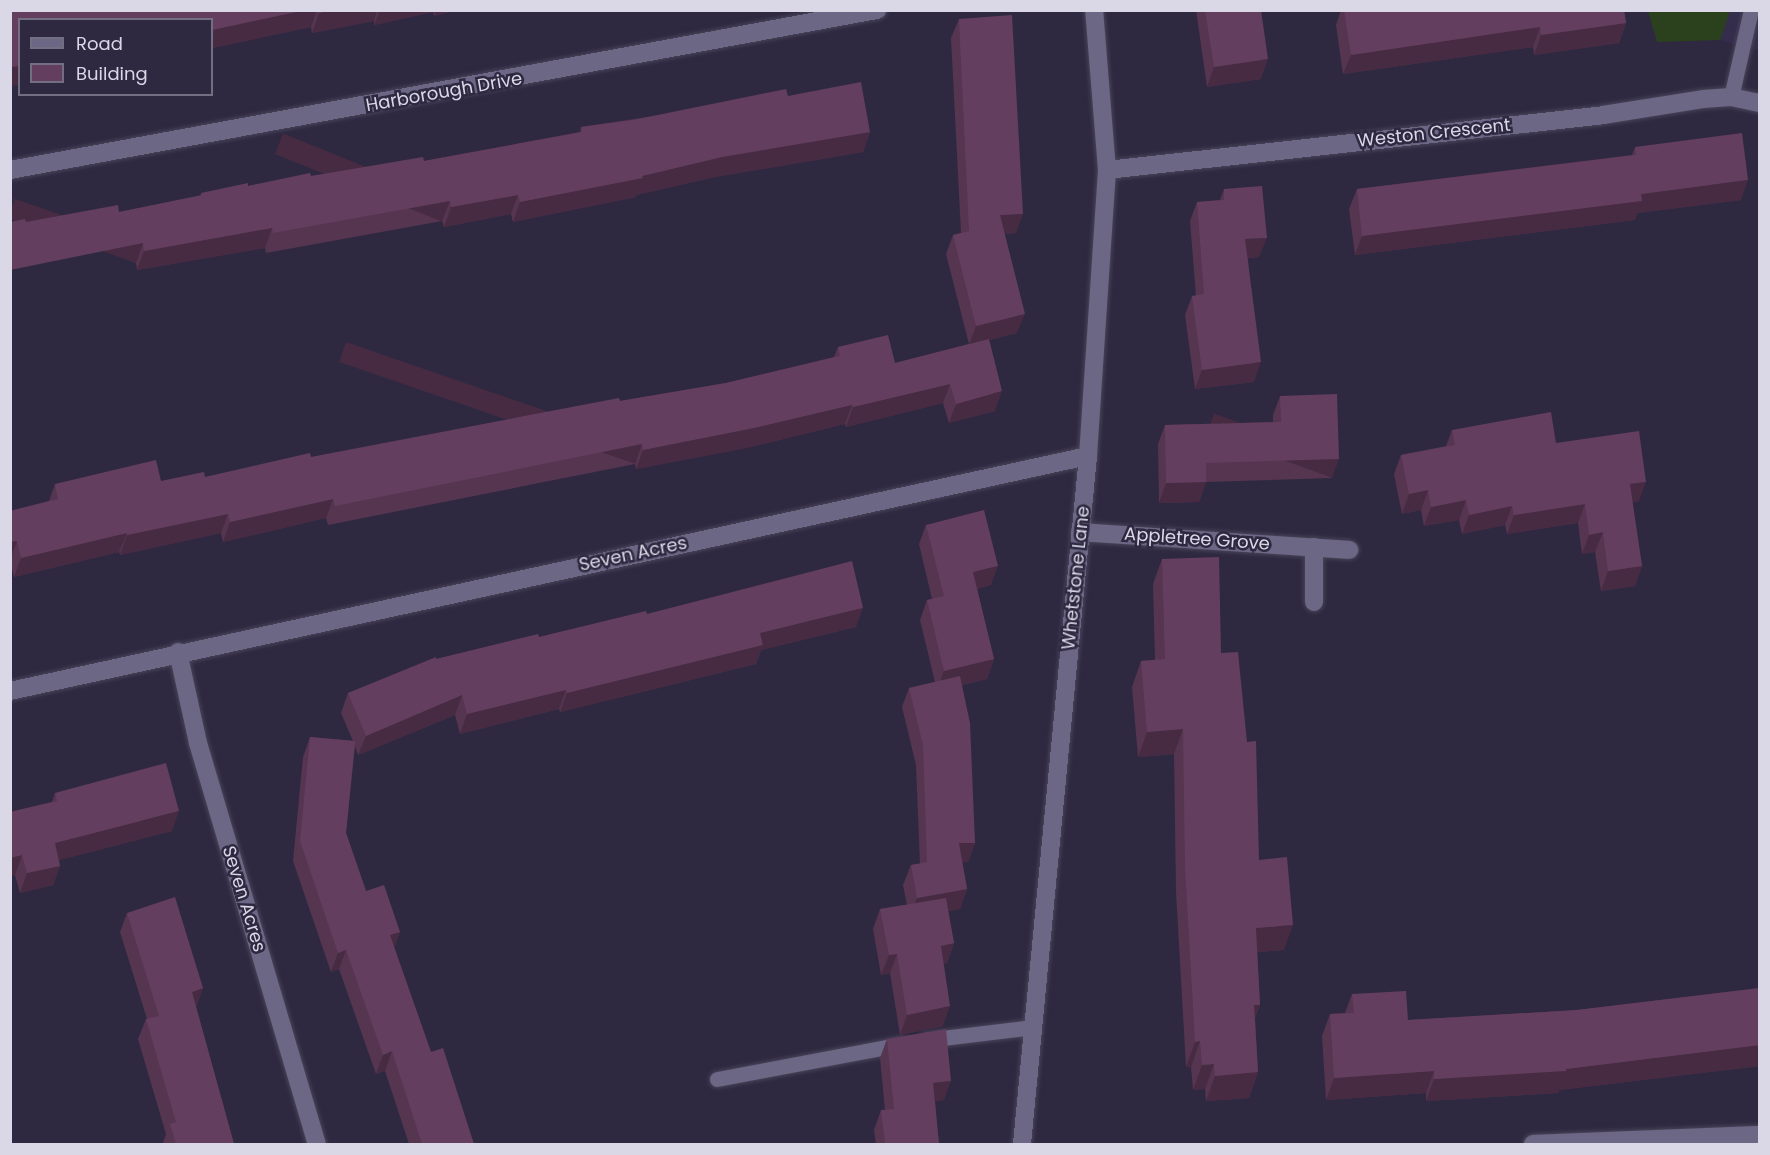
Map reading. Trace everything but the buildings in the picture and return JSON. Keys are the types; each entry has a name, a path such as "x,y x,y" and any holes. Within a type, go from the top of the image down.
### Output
{"street":[{"name":"Harborough Drive","path":"10,170 877,10"},
{"name":"Whetstone Lane","path":"1022,1144 1088,456 1107,170 1094,10"},
{"name":"Weston Crescent","path":"1107,170 1602,115 1731,98 1760,103"},
{"name":"Seven Acres","path":"10,691 178,652 1088,456"},
{"name":"Appletree Grove","path":"1080,532 1349,550"},
{"path":"1314,547 1314,602"},
{"name":"Seven Acres","path":"178,652 198,743 317,1144"},
{"path":"1533,1144 1753,1138"}],"lane":[{"path":"1731,98 1751,10"},
{"path":"717,1079 925,1040 1033,1027"}],"shaded area":[{"path":"1648,11 1759,11 1759,51 1720,40 1657,42"}],"green space":[{"path":"1648,10 1730,11 1720,40 1657,42"}]}
